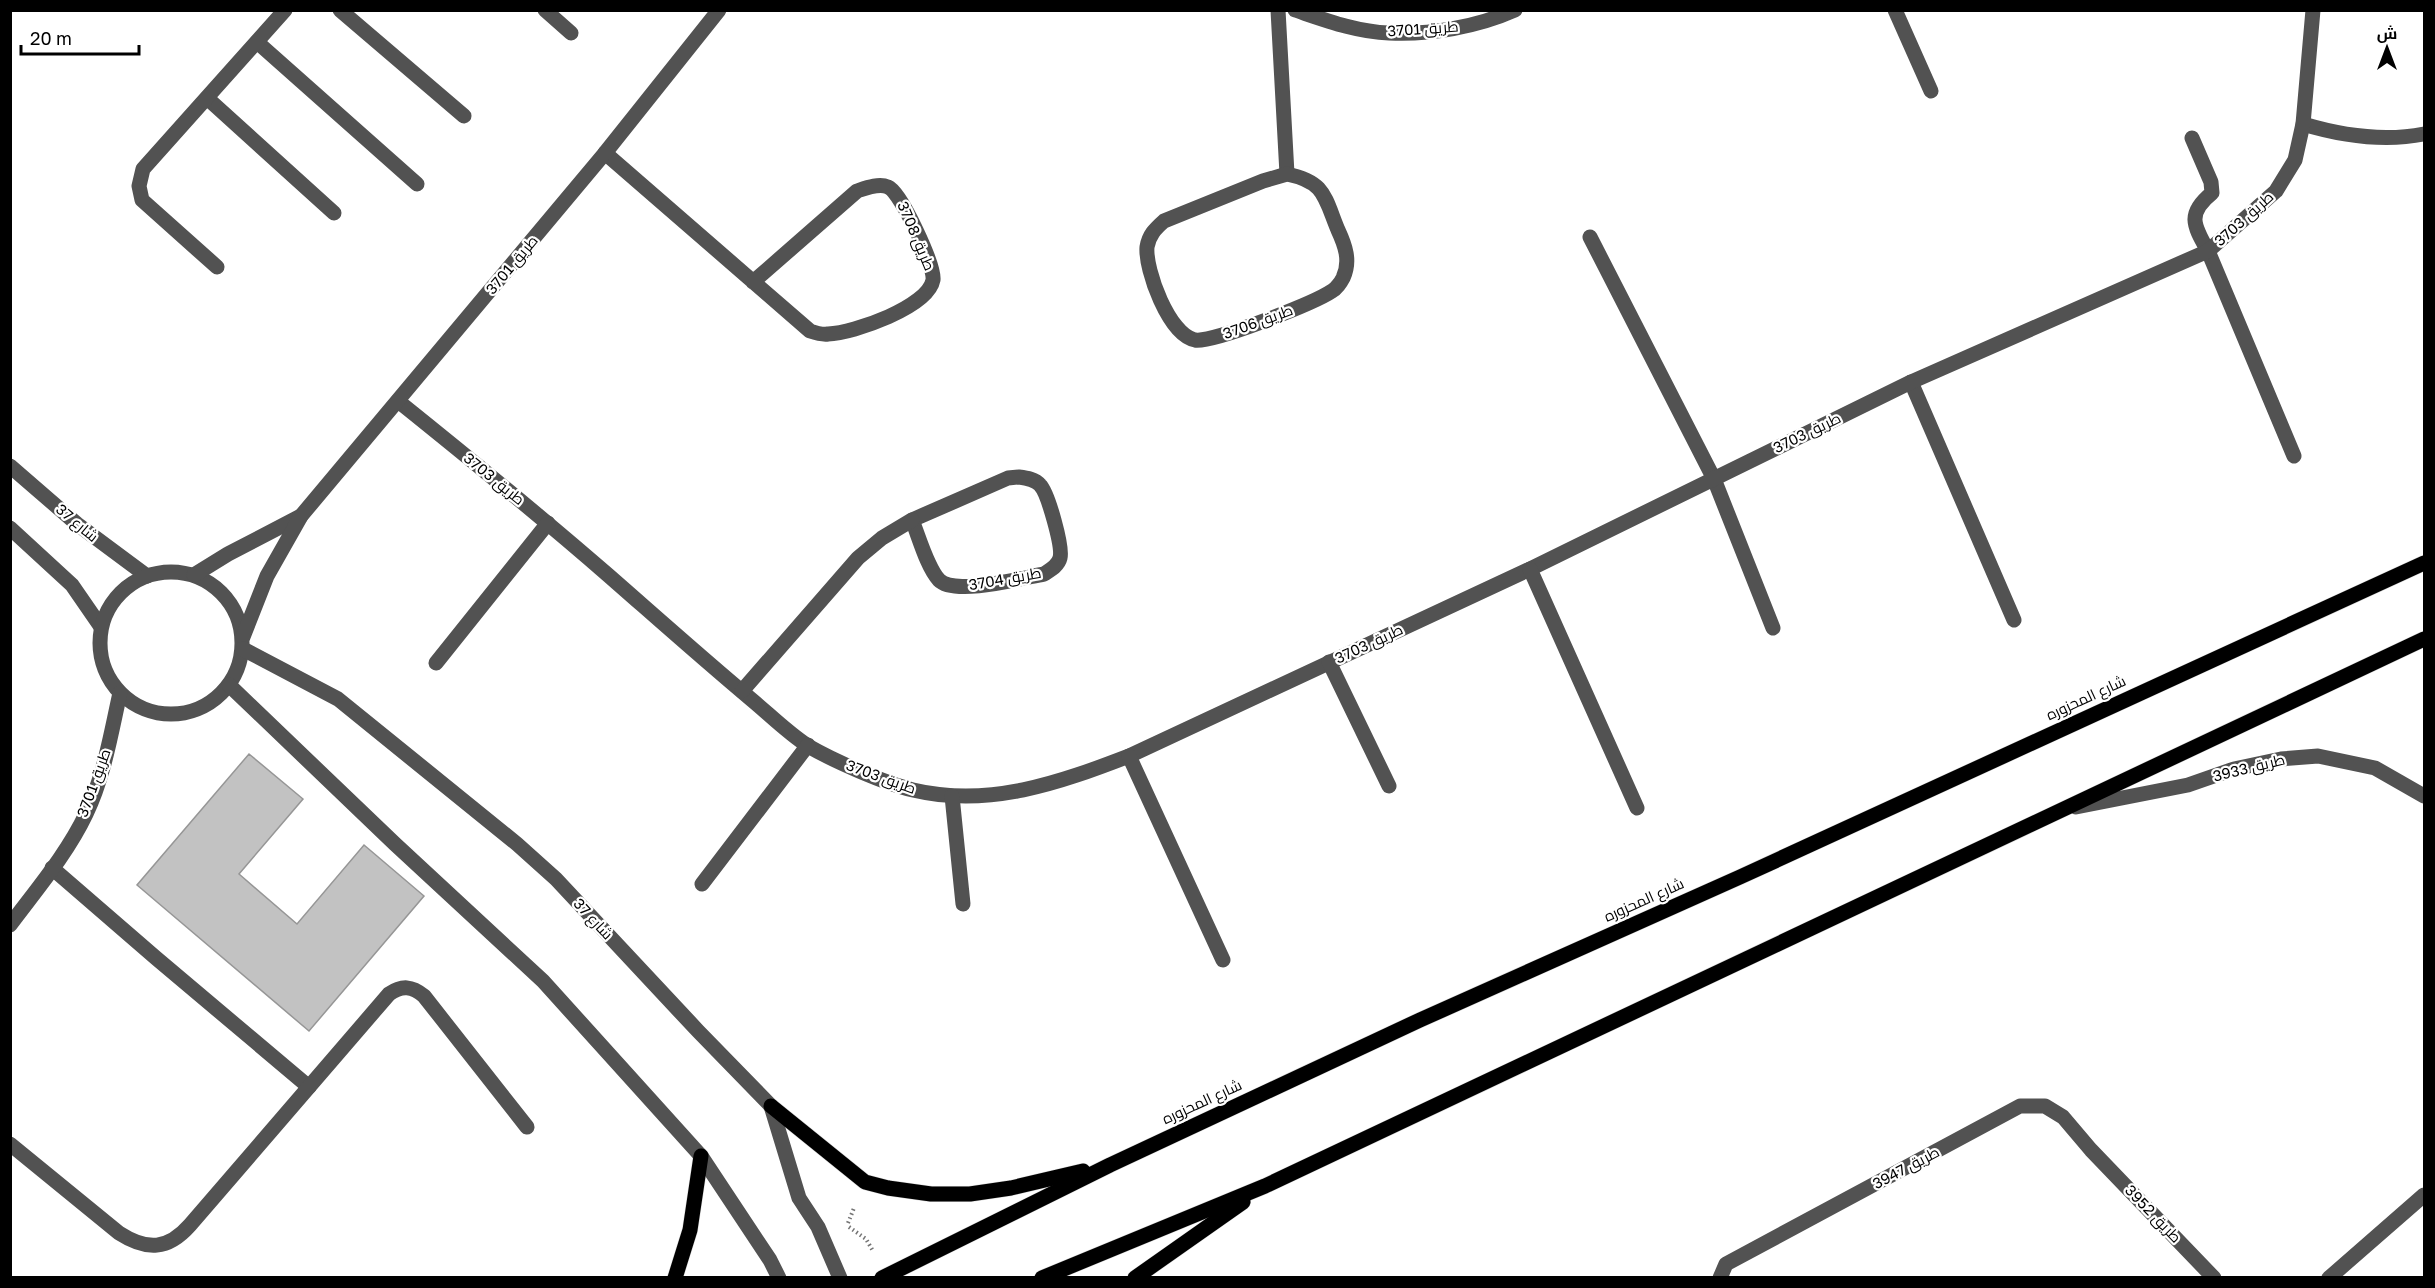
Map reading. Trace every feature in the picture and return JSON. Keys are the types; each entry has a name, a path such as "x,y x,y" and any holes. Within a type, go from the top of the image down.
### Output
{"main road":[{"name":"شارع المحزوره","path":"882,1278 1110,1165 1420,1020 1740,877 2424,563"},
{"path":"1042,1278 1265,1186 2424,639"},
{"path":"771,1106 864,1182 888,1188 931,1194 970,1194 1011,1188 1110,1165"},
{"path":"675,1278 690,1230 701,1156"},
{"path":"1135,1278 1265,1186"}],"street":[{"path":"217,267 142,200 140,186 143,169 285,10"},
{"path":"340,10 464,116"},
{"path":"545,10 571,33"},
{"path":"1278,10 1287,174"},
{"name":"طريق 3701","path":"1295,10 1353,28 1389,33 1469,26 1515,10"},
{"path":"1895,10 1931,91"},
{"name":"طريق 3703","path":"398,400 548,523 807,745 837,761 912,790 952,796 997,795 1031,789 1064,781 1129,756 1530,569 1911,382 2208,250 2276,191 2295,160 2303,124 2313,10"},
{"name":"طريق 3701","path":"243,643 267,576 301,516 605,153 716,11"},
{"path":"257,42 417,184"},
{"path":"207,98 334,213"},
{"path":"2303,124 2359,137 2388,139 2424,135"},
{"path":"2192,138 2211,182 2212,193 2195,213 2195,227 2208,250 2294,456"},
{"name":"طريق 3708","path":"605,153 810,332 826,335 866,326 919,301 928,292 933,278 923,246 898,193 888,186 872,186 857,191 753,282"},
{"name":"طريق 3706","path":"1287,174 1308,178 1321,191 1348,258 1344,277 1334,290 1315,301 1216,337 1195,340 1178,331 1165,309 1150,272 1147,248 1152,231 1164,221 1263,181 1287,174"},
{"path":"1590,237 1714,479 1773,628"},
{"path":"1911,382 2013,620"},
{"name":"شارع 37","path":"10,466 76,524 147,576"},
{"name":"طريق 3704","path":"742,691 858,558 882,538 912,520 1008,478 1030,478 1040,484 1046,494 1060,548 1060,558 1054,568 1044,574 963,587 946,585 932,568 912,520"},
{"name":"طريق 3701","path":"194,575 228,554 301,516"},
{"path":"436,663 548,523"},
{"path":"10,528 72,585 101,627"},
{"path":"1530,569 1637,808"},
{"path":"170,572 194,575 216,587 233,606 240,620 243,643 239,666 229,685 204,706 188,712 169,714 151,712 120,693 109,680 99,645 101,627 107,610 117,595 131,583 147,576 170,572"},
{"name":"شارع 37","path":"243,643 338,699 517,844 556,879 771,1106 799,1198 818,1227 840,1278"},
{"path":"1329,662 1389,786"},
{"path":"229,685 395,844 543,981 701,1156 770,1260 779,1278"},
{"name":"طريق 3701","path":"10,925 52,868 86,814 107,752 120,693"},
{"path":"702,884 807,745"},
{"path":"1129,756 1222,960"},
{"name":"طريق 3933","path":"2067,808 2188,785 2234,769 2281,759 2318,756 2374,768 2424,796"},
{"path":"952,796 963,904"},
{"path":"52,868 309,1087"},
{"path":"10,1144 119,1233 133,1242 148,1246 164,1244 179,1237 190,1225 389,994 397,988 407,987 416,989 424,996 527,1128"},
{"name":"طريق 3947","path":"1720,1278 1726,1264 2020,1106 2045,1106 2063,1117 2091,1150"},
{"name":"طريق 3952","path":"2091,1150 2214,1278"},
{"path":"2329,1278 2424,1195"}],"building":[{"path":"249,754 303,799 239,874 297,924 364,845 424,896 309,1031 137,885"}]}
